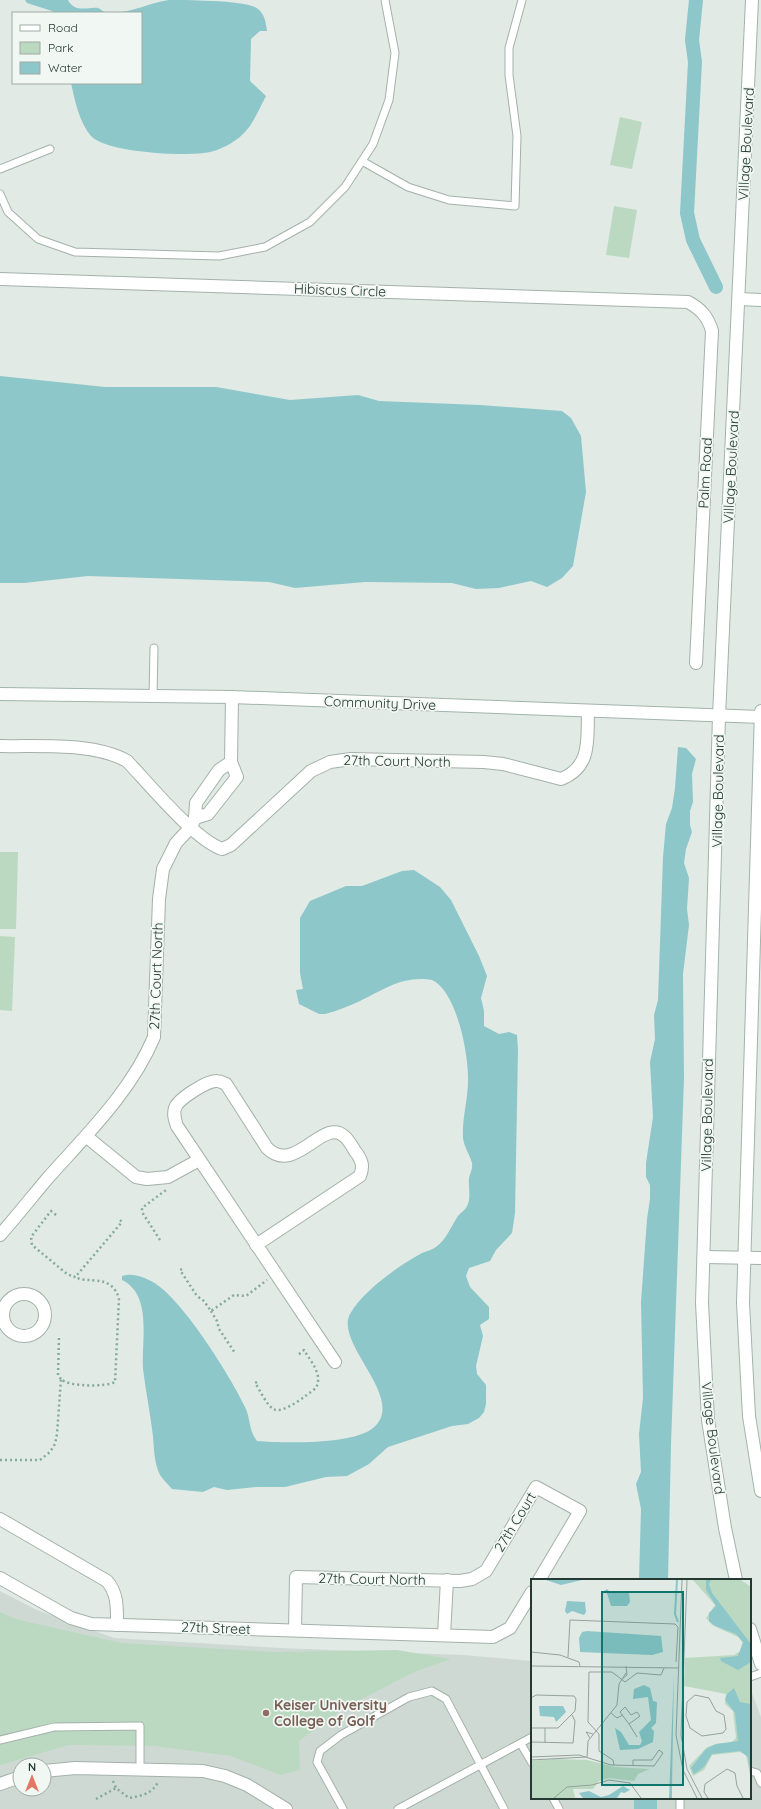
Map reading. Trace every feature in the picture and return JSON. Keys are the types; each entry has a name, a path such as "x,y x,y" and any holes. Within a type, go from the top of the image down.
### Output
{"street":[{"name":"Village Boulevard","path":"736,1579 725,1528 708,1420 703,1347 702,1303 719,716 752,0"},
{"name":"Hibiscus Circle","path":"0,279 680,302"},
{"path":"738,299 761,300"},
{"name":"Palm Road","path":"680,302 688,302 697,307 709,322 712,331 696,663"},
{"name":"Community Drive","path":"0,694 232,697 588,712 761,717"},
{"name":"27th Court North","path":"0,1235 47,1179 87,1136 146,1057 154,1037 159,899 163,869 176,843 193,823 208,814 237,777 231,762 232,697"},
{"path":"761,711 743,1303 744,1345 749,1416 761,1491"},
{"name":"27th Court North","path":"0,746 88,749 115,754 127,761 193,823 213,846 222,849 231,845 311,771 325,764 340,760 484,762 503,764 561,779 570,776 583,761 587,751 588,712"},
{"path":"193,823 196,804 219,770 231,762"},
{"path":"256,1245 360,1176 363,1167 360,1158 344,1135 335,1132 325,1134 290,1156 274,1155 267,1148 226,1084 216,1081 207,1084 182,1099 175,1107 174,1117 177,1126 275,1274 335,1362"},
{"path":"87,1136 136,1177 147,1179 168,1177 199,1160"},
{"path":"704,1257 761,1258"},
{"name":"27th Court","path":"447,1580 472,1579 486,1571 536,1487 580,1511 540,1579"},
{"path":"0,1519 108,1581 113,1588 116,1597 117,1625"},
{"name":"27th Court North","path":"295,1630 296,1577 447,1580 444,1635"},
{"name":"27th Street","path":"0,1578 71,1618 91,1624 444,1635"},
{"path":"444,1635 493,1637 502,1634 510,1628 531,1594"},
{"path":"751,1632 761,1664"},
{"path":"52,1770 75,1768 203,1771 225,1776 247,1785 286,1809"},
{"path":"0,1784 12,1780"}],"lane":[{"path":"0,194 8,212 38,239 75,252 219,256 264,247 310,222 345,187 373,144 388,100 395,53 385,0"},
{"path":"362,161 408,187 450,200 515,206 517,136 509,74 509,48 522,0"},
{"path":"0,168 50,149"},
{"path":"153,696 154,648"},
{"path":"751,1677 761,1673"},
{"path":"343,1809 318,1762 320,1751 341,1734 409,1697 432,1691 446,1699 504,1809"},
{"path":"0,1740 54,1726 140,1726 140,1770"},
{"path":"398,1809 531,1739"},
{"path":"521,1744 531,1760"},
{"path":"751,1771 757,1773 761,1783"},
{"path":"554,1799 559,1809"}],"path":[{"path":"160,1240 142,1212 142,1208 169,1188"},
{"path":"56,1215 51,1211 31,1237 32,1245 67,1274 74,1277 122,1222 118,1218"},
{"path":"182,1269 180,1270 197,1296 204,1301 217,1320 219,1329 235,1353"},
{"path":"210,1311 234,1295 246,1296 275,1274"},
{"path":"59,1338 58,1375 61,1379 69,1384 108,1385 115,1382 119,1298 116,1291 105,1281 79,1279 77,1275"},
{"path":"257,1382 255,1383 273,1409 286,1409 316,1388 319,1383 318,1374 304,1350 298,1355"},
{"path":"0,1460 40,1460 50,1452 55,1444 57,1434 61,1379"},
{"path":"110,1778 116,1788 129,1798 140,1796 154,1790 160,1778"},
{"path":"96,1799 116,1788"}],"shaded area":[{"name":"Keiser University College of Golf","path":"0,1591 37,1610 114,1638 281,1648 463,1655 531,1661 531,1799 751,1799 751,1691 761,1717 761,1809 0,1809"}],"green space":[{"path":"620,117 642,122 632,169 610,165"},
{"path":"614,206 637,210 629,258 606,255"},
{"path":"0,852 18,852 16,929 0,929"},
{"path":"0,936 15,937 12,1011 0,1010"},
{"path":"0,1612 19,1620 122,1643 274,1652 397,1650 451,1659 414,1672 343,1709 299,1741 300,1770 280,1775 231,1756 154,1746 69,1745 28,1757 12,1757 12,1762 0,1765"}],"water":[{"path":"25,0 68,0 71,4 78,8 98,8 105,12 52,12 27,3"},
{"path":"169,0 188,0 230,2 252,6 258,9 264,16 267,31 260,31 251,39 250,81 266,96 256,117 246,131 239,138 223,148 210,152 167,154 130,150 100,142 91,136 83,124 71,84 142,84 142,12 122,12"},
{"path":"0,376 105,387 216,387 290,400 358,395 379,401 480,405 562,411 571,418 581,436 586,492 573,566 562,578 547,587 531,581 499,588 476,589 452,583 365,582 295,588 269,582 88,576 24,583 0,583"},
{"path":"678,747 686,748 696,759 692,774 693,802 690,811 690,825 692,832 686,849 684,863 689,878 687,909 689,925 683,974 684,1078 671,1445 668,1579 639,1579 641,1509 636,1484 641,1472 639,1434 643,1398 641,1302 647,1219 650,1199 650,1185 646,1177 646,1163 653,1117 650,1062 655,1039 654,1015 658,1000 663,857 666,824 672,808"},
{"path":"414,870 440,887 451,900 479,956 487,976 481,998 484,1011 484,1026 499,1034 509,1032 517,1035 515,1213 512,1233 496,1250 490,1261 469,1268 466,1276 470,1287 489,1307 489,1319 480,1325 483,1336 476,1366 477,1374 486,1385 486,1404 484,1412 479,1418 468,1424 452,1426 388,1447 369,1464 347,1476 326,1477 285,1487 257,1487 227,1490 214,1487 203,1492 172,1489 160,1475 155,1461 153,1436 143,1369 144,1333 142,1308 138,1296 132,1287 122,1280 122,1276 136,1276 151,1281 163,1289 190,1319 217,1358 238,1394 247,1411 252,1432 257,1441 317,1442 350,1437 363,1434 373,1428 381,1416 382,1402 377,1387 359,1356 352,1340 348,1326 350,1314 356,1305 372,1288 392,1272 413,1258 440,1244 458,1216 468,1205 469,1178 472,1165 463,1138 463,1123 468,1088 468,1070 460,1025 455,1010 441,986 429,979 404,981 389,986 347,1007 325,1014 319,1014 299,1004 296,990 303,989 300,973 300,918 310,901 346,886 362,886 402,871"},
{"path":"634,1799 657,1799 657,1809 634,1809"}],"waterway":[{"path":"696,0 692,40 695,62 687,213 693,240 716,287"}],"place":[{"name":"Keiser University College of Golf","path":"266,1713"}]}
